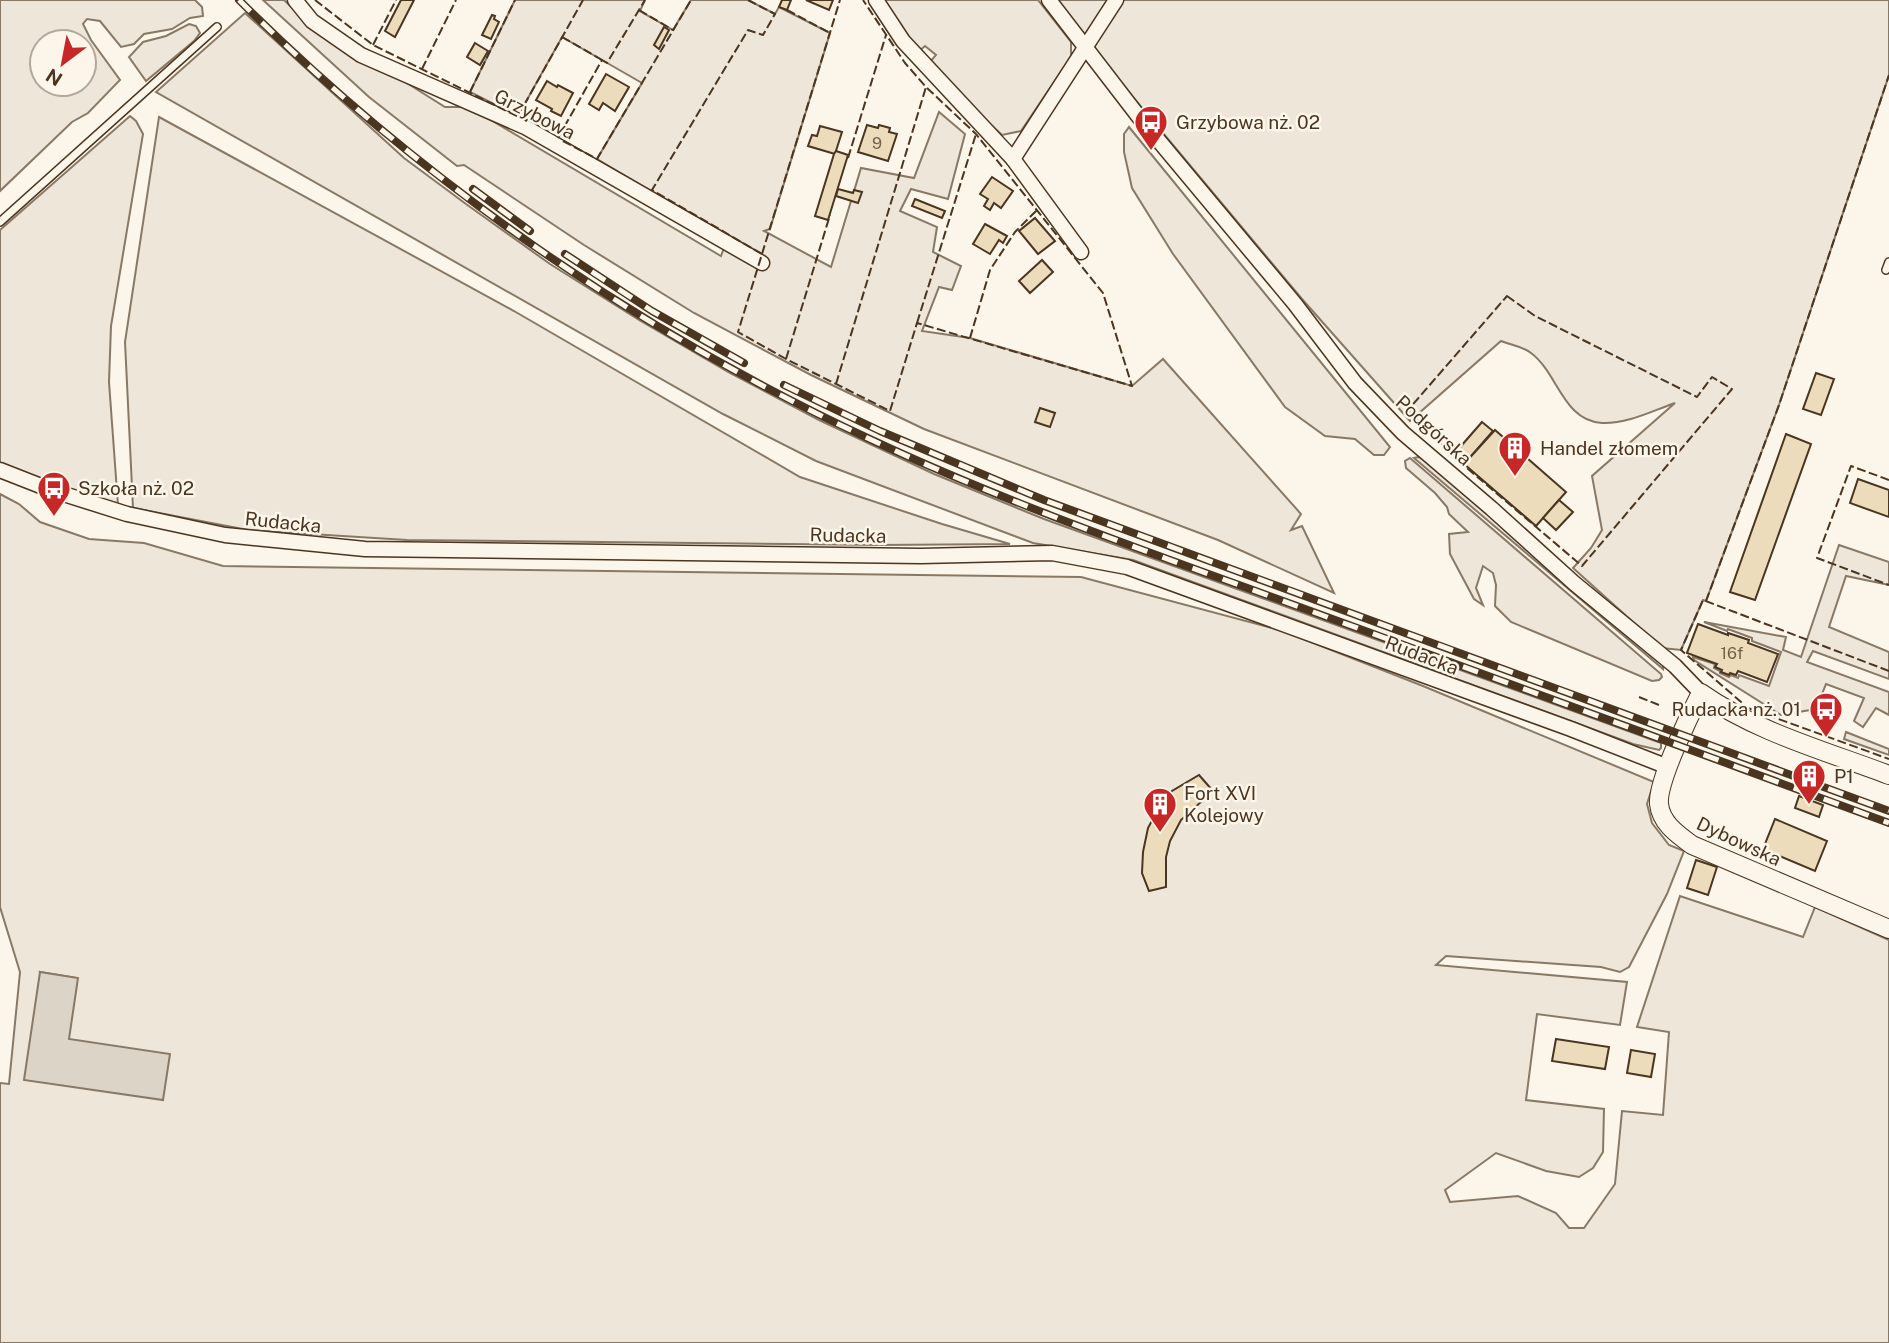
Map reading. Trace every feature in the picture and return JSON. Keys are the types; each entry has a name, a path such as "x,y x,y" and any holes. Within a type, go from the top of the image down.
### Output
{"street":[{"name":"Grzybowa","path":"295,0 312,20 362,55 525,127 761,263"},
{"path":"876,0 903,41 933,76 1013,159 1081,252"},
{"name":"Podgórska","path":"1049,0 1355,383 1403,433 1574,583 1675,666 1701,693 1727,711 1756,724 1889,775"},
{"path":"1013,159 1116,0"},
{"name":"Rudacka","path":"0,470 109,509 213,533 365,549 921,556 1052,553 1127,567 1571,729 1668,768"},
{"name":"Dybowska","path":"1701,693 1660,792 1659,804 1664,820 1675,833 1692,845 1889,929"}],"lane":[{"path":"0,222 217,27"}],"shaded area":[{"path":"0,0 195,0 202,7 203,16 190,18 172,29 144,34 134,44 121,47 100,21 87,19 83,24 85,28 28,28 28,98 98,98 98,50 120,80 88,113 72,122 0,191"},
{"path":"263,0 284,0 302,17 445,107 469,107 721,256 728,237 597,159 642,83 562,37 518,116 470,92 515,0 645,0 640,11 673,30 691,0 748,0 775,14 779,7 830,33 770,229 764,231 831,267 861,168 914,178 939,112 965,134 948,199 911,189 900,211 937,227 933,252 961,266 952,290 939,287 922,331 970,338 1132,386 1163,359 1301,514 1291,530 1302,526 1334,593 1218,540 924,429 811,375 694,313 584,245 464,165 457,166 369,97"},
{"path":"883,0 1038,0 1071,42 1071,57 1021,131 1002,135 961,97 930,62 936,55 925,46 918,52"},
{"path":"1058,0 1889,0 1889,75 1779,405 1706,601 1703,600 1681,650 1662,648 1573,568 1591,548 1602,530 1592,476 1675,403 1611,423 1589,420 1578,414 1570,405 1548,372 1531,353 1501,341 1410,421 1302,299 1106,65"},
{"path":"245,13 404,158 550,264 728,372 819,420 934,474 1044,519 1661,743 1661,748 1659,750 1633,744 1133,560 1033,543 816,461 723,414 156,92"},
{"path":"189,24 196,26 200,33 194,41 146,81 129,57 143,42 166,36"},
{"path":"130,116 143,134 111,326 109,382 118,505 38,481 0,465 0,230"},
{"path":"159,117 514,311 800,477 1010,544 407,540 248,530 133,508 125,342"},
{"path":"1129,127 1390,447 1384,455 1374,455 1355,439 1325,436 1285,407 1173,254 1132,188 1124,152 1124,134"},
{"path":"1418,457 1663,665 1663,669 1414,458"},
{"path":"1410,458 1662,677 1652,681 1511,622 1495,606 1496,585 1493,573 1483,566 1476,588 1483,605 1474,599 1450,554 1449,534 1468,532 1449,514 1447,507 1435,493 1406,468 1405,461"},
{"path":"0,494 19,504 40,522 89,539 144,543 223,566 1081,577 1283,631 1654,782 1647,804 1652,823 1669,845 1684,851 1667,894 1629,967 1620,972 1601,967 1446,956 1436,965 1627,982 1620,1025 1537,1014 1526,1100 1604,1109 1603,1152 1593,1168 1579,1177 1546,1171 1496,1153 1445,1190 1450,1202 1518,1196 1556,1213 1569,1228 1584,1228 1615,1184 1622,1111 1663,1115 1669,1032 1637,1027 1680,896 1803,937 1815,907 1889,940 1889,1343 0,1343 0,1083 9,1084 20,972 0,907","holes":["40,972 77,978 68,1039"]},
{"path":"1839,545 1889,562 1889,585 1846,576 1829,627 1889,652 1889,679 1813,651 1807,662 1889,692 1889,715 1876,708 1863,727 1854,721 1864,698 1826,684 1816,709 1781,715 1694,660 1693,657 1715,664 1714,668 1729,677 1731,675 1738,678 1739,675 1769,686 1781,652 1752,641 1752,638 1704,622 1786,637 1783,650 1801,657"},
{"path":"1846,732 1889,749 1889,755 1844,739"},
{"path":"40,972 78,978 69,1039 170,1054 163,1100 24,1080"}],"building":[{"path":"401,0 414,0 395,37 385,31"},
{"path":"782,0 791,0 787,10 779,7"},
{"path":"806,0 833,0 829,10"},
{"path":"492,15 499,22 491,39 482,35"},
{"path":"664,27 669,30 659,49 654,45"},
{"path":"475,43 488,51 480,65 467,57"},
{"path":"606,74 629,87 615,111 603,103 599,110 589,104"},
{"path":"547,81 573,93 561,116 536,100"},
{"path":"867,125 890,128 889,132 897,134 888,161 858,152"},
{"path":"820,126 842,132 835,154 808,146 812,135 817,136"},
{"path":"836,151 848,155 828,220 815,216"},
{"path":"992,177 1013,191 1001,208 994,203 990,210 984,206 988,199 980,194"},
{"path":"838,189 853,193 854,190 862,192 858,203 836,196"},
{"path":"915,199 945,211 942,218 912,206"},
{"path":"1035,218 1055,241 1038,254 1019,231"},
{"path":"985,224 1007,236 1003,243 999,240 990,254 973,244"},
{"path":"1042,260 1053,272 1030,293 1019,281"},
{"path":"1816,373 1834,379 1821,415 1803,409"},
{"path":"1040,408 1055,413 1050,427 1035,422"},
{"path":"1482,422 1493,431 1466,462 1455,453"},
{"name":"Handel złomem","path":"1495,430 1566,492 1536,526 1464,464"},
{"path":"1786,434 1811,444 1755,600 1730,592"},
{"path":"1858,479 1889,490 1889,517 1850,503"},
{"path":"1559,500 1573,512 1556,530 1543,518"},
{"path":"1698,624 1749,640 1748,643 1778,654 1767,682 1738,671 1736,675 1729,675 1715,667 1717,664 1687,653"},
{"name":"Fort XVI Kolejowy","path":"1199,775 1213,791 1181,820 1170,841 1166,857 1166,887 1149,891 1142,873 1148,828 1172,791"},
{"name":"P1","path":"1799,796 1823,805 1819,817 1795,808"},
{"path":"1775,819 1827,841 1815,871 1763,849"},
{"path":"1696,860 1717,867 1708,895 1687,888"},
{"path":"1556,1039 1609,1047 1605,1069 1552,1061"},
{"path":"1631,1050 1655,1054 1651,1077 1627,1073"}],"railway":[{"path":"239,0 309,67 383,131 537,248 618,302 787,398 929,466 1041,512 1889,823"},
{"path":"473,189 530,231"},
{"path":"565,254 652,311 744,363"},
{"path":"784,385 880,431 1044,500 1889,811"}],"fence":[{"path":"315,0 373,45 527,121"},
{"path":"373,45 396,0"},
{"path":"422,69 456,0"},
{"path":"470,92 515,0"},
{"path":"518,116 583,0"},
{"path":"558,138 602,60 607,63 645,0"},
{"path":"563,141 597,159 691,0"},
{"path":"748,0 775,14 763,35 748,30 652,190 762,254 738,332 890,411 917,323 1132,386 1103,293 976,134 926,87 905,63 863,0"},
{"path":"762,254 840,0"},
{"path":"639,10 673,30"},
{"path":"787,10 830,33"},
{"path":"848,158 886,35"},
{"path":"562,37 602,60"},
{"path":"1706,601 1779,405 1889,75"},
{"path":"836,384 926,87"},
{"path":"917,323 976,134"},
{"path":"970,338 990,270 1015,232 1037,210"},
{"path":"786,359 830,215"},
{"path":"1507,296 1535,316 1697,397 1712,377 1732,389 1582,566 1461,463 1408,410 1507,296"},
{"path":"1889,480 1851,466 1817,558 1889,585"},
{"path":"1889,671 1703,600 1681,650 1748,708 1889,759"},
{"path":"1639,697 1659,705"}],"place":[{"name":"Grzybowa nż. 02","path":"1151,152"},
{"name":"Handel złomem","path":"1515,478"},
{"name":"Szkoła nż. 02","path":"54,518"},
{"name":"Rudacka nż. 01","path":"1826,739"},
{"name":"P1","path":"1809,806"},
{"name":"Fort XVI Kolejowy","path":"1160,834"}]}
